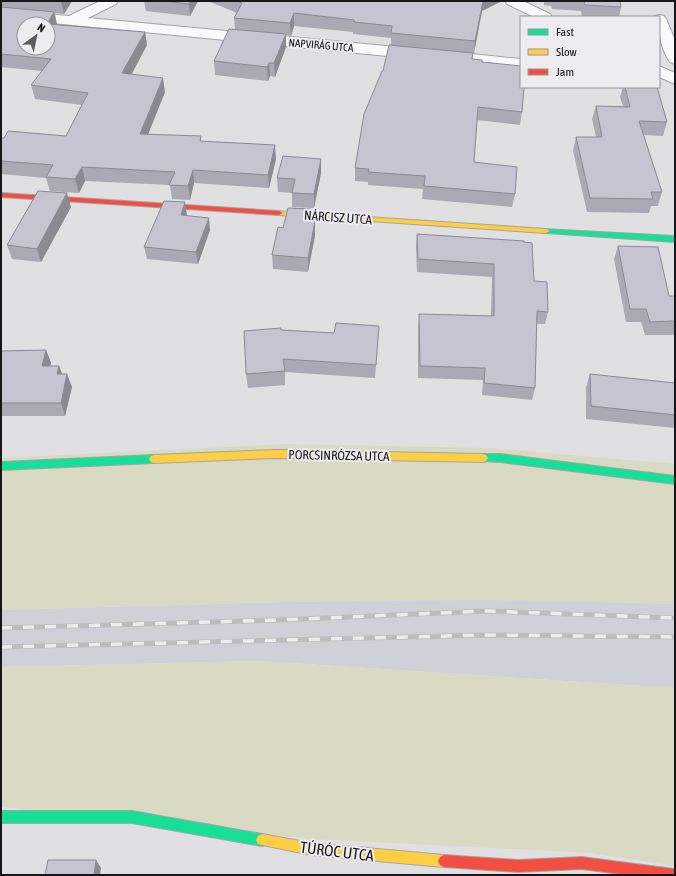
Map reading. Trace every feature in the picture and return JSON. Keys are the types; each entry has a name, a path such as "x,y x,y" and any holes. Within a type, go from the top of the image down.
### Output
{"street":[{"path":"71,21 111,1"},
{"path":"512,1 543,16"},
{"name":"NAPVIRÁG UTCA","path":"1,14 520,64"},
{"path":"660,22 675,59"},
{"path":"660,71 675,78"},
{"path":"660,79 675,82"},
{"name":"NÁRCISZ UTCA","path":"1,195 675,239"},
{"name":"PORCSINRÓZSA UTCA","path":"1,466 275,454 501,458 675,480"},
{"name":"TÚRÓC UTCA","path":"1,817 132,817 311,849 518,871 582,863 674,875"}],"shaded area":[{"path":"512,599 675,604 675,688 259,661 1,667 1,610 287,602"}],"green space":[{"path":"284,444 491,448 675,464 675,604 484,600 287,602 1,610 1,458"},
{"path":"259,661 675,688 675,866 591,853 311,839 1,807 1,667"}],"building":[{"path":"163,1 190,1 189,4"},
{"path":"237,1 483,1 475,41 391,33 392,26 294,13 290,23 234,18 242,3"},
{"path":"584,1 620,1 621,7 585,5"},
{"path":"1,7 54,12 52,16 16,16 16,56 1,54"},
{"path":"56,25 145,32 122,73 163,78 140,134 201,136 200,141 275,145 268,175 193,170 188,186 169,185 175,172 82,167 75,179 46,177 53,165 1,161 1,138 4,138 8,131 66,136 88,93 31,85 51,59 21,56 56,56"},
{"path":"229,29 286,34 274,63 269,63 267,67 214,61"},
{"path":"389,45 473,53 472,59 482,60 482,62 520,66 520,88 524,88 522,112 478,107 474,162 517,167 515,194 424,186 425,176 368,172 369,169 355,168 364,114 383,71"},
{"path":"625,88 657,88 667,122 639,121 662,192 651,192 653,199 590,198 576,137 602,137 596,106 630,107"},
{"path":"283,156 321,159 314,194 292,193 295,179 277,178"},
{"path":"38,191 67,193 37,249 7,245"},
{"path":"164,201 185,202 181,215 209,218 196,252 144,247"},
{"path":"288,208 311,209 308,221 315,221 308,258 272,255 278,227 283,228"},
{"path":"417,234 524,241 532,243 534,281 547,282 548,312 537,311 535,388 484,383 485,368 420,366 419,314 494,316 494,264 418,259"},
{"path":"618,246 658,247 669,296 675,296 675,321 650,322 646,309 630,309"},
{"path":"336,323 379,326 376,365 283,359 285,371 246,374 244,331 281,328 281,330 334,333"},
{"path":"46,350 42,366 59,366 57,374 67,374 61,403 1,403 1,351"},
{"path":"590,374 675,383 675,415 591,406"},
{"path":"48,860 96,860 94,875 45,875"}],"railway":[{"path":"1,628 278,620 487,611 675,618"},
{"path":"1,647 487,635 675,637"}],"traffic: fast":[{"path":"546,231 675,239"},
{"path":"483,458 501,458 675,480"},
{"path":"1,466 154,459"},
{"path":"1,817 132,817 262,840"}],"traffic: slow":[{"path":"279,213 546,231"},
{"path":"154,459 275,454 483,458"},
{"path":"262,840 311,849 444,861"}],"traffic: jam":[{"path":"1,195 279,213"},
{"path":"444,861 518,866 582,863 674,875"}]}
